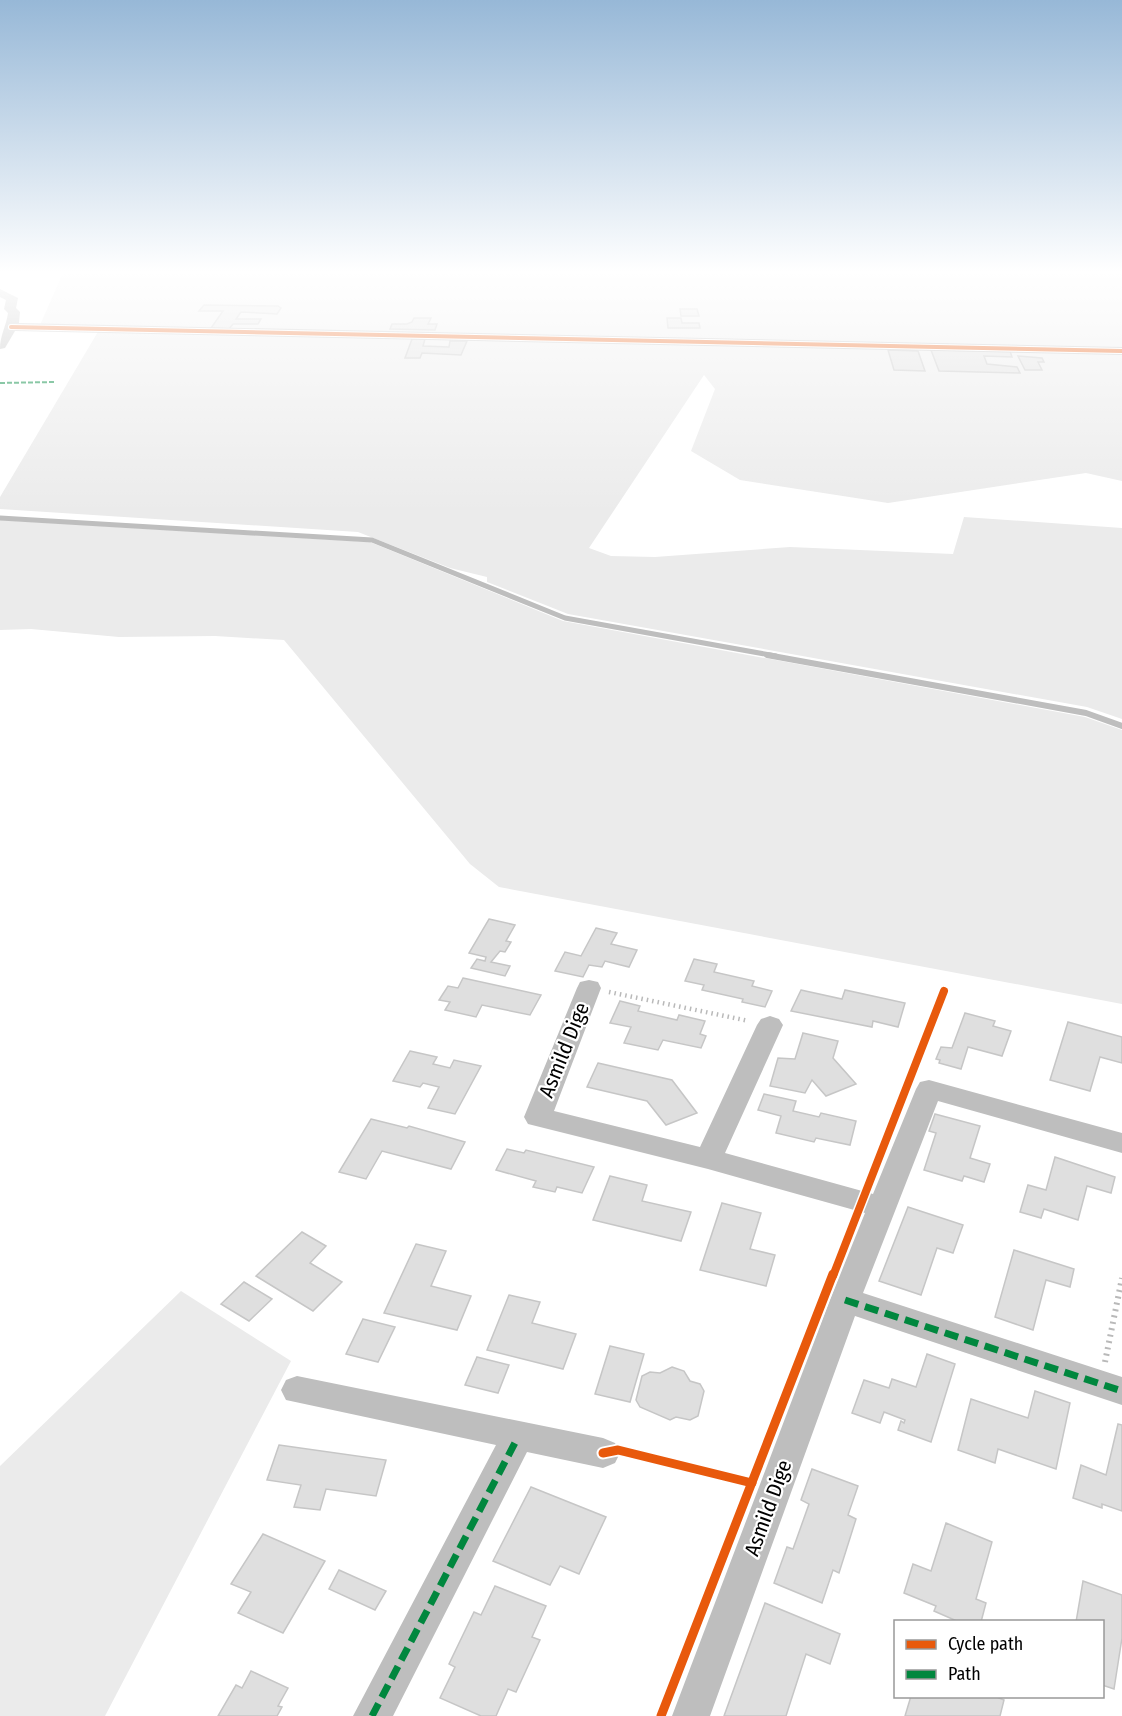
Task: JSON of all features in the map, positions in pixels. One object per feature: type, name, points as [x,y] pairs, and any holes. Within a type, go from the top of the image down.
[{"type":"street","name":"Asmild Dige","points":[[589,988],[538,1117],[708,1159],[882,1207]]},
{"type":"street","points":[[708,1159],[770,1025]]},
{"type":"street","name":"Asmild Dige","points":[[691,1716],[845,1300],[929,1089],[1122,1143]]},
{"type":"street","points":[[845,1300],[1111,1387]]},
{"type":"street","points":[[297,1390],[603,1454]]},
{"type":"street","points":[[372,1716],[518,1437]]},
{"type":"path","points":[[589,988],[770,1025]]},
{"type":"path","points":[[1111,1387],[1122,1278]]},
{"type":"shaded area","points":[[85,353],[1122,353],[1122,481],[1086,473],[888,503],[740,480],[691,451],[715,389],[704,375],[589,548],[611,556],[655,557],[790,547],[953,554],[964,517],[1122,528],[1122,719],[1087,707],[568,614],[487,582],[487,577],[450,568],[358,532],[0,509],[0,497]]},
{"type":"shaded area","points":[[0,520],[370,542],[563,621],[1085,717],[1122,730],[1122,1004],[499,887],[470,864],[284,640],[215,636],[119,637],[31,629],[0,630]]},
{"type":"shaded area","points":[[181,1291],[291,1361],[105,1716],[0,1716],[0,1466]]},
{"type":"building","points":[[407,353],[422,353],[420,358],[405,358]]},
{"type":"building","points":[[424,353],[462,353],[461,355]]},
{"type":"building","points":[[889,353],[919,353],[925,371],[894,370]]},
{"type":"building","points":[[932,353],[1011,353],[1012,357],[984,356],[987,364],[1017,367],[1020,373],[939,371]]},
{"type":"building","points":[[1018,356],[1042,358],[1044,362],[1038,362],[1042,370],[1025,370]]},
{"type":"building","points":[[489,919],[515,925],[506,941],[511,942],[505,952],[500,951],[491,962],[510,966],[505,976],[471,968],[477,959],[485,961],[486,957],[469,953]]},
{"type":"building","points":[[596,928],[617,933],[611,944],[637,950],[629,967],[605,961],[602,967],[589,965],[583,977],[555,971],[565,952],[581,956]]},
{"type":"building","points":[[694,959],[717,964],[714,972],[754,981],[752,986],[772,991],[765,1007],[742,1002],[743,999],[702,990],[704,985],[685,981]]},
{"type":"building","points":[[463,978],[541,995],[530,1015],[482,1005],[476,1017],[445,1010],[450,1002],[439,1000],[448,986],[458,988]]},
{"type":"building","points":[[801,990],[842,999],[845,990],[905,1003],[898,1027],[873,1021],[872,1027],[791,1011]]},
{"type":"building","points":[[620,1001],[640,1006],[638,1011],[677,1020],[679,1015],[705,1021],[700,1034],[706,1036],[701,1048],[663,1040],[658,1050],[624,1043],[631,1027],[610,1023]]},
{"type":"building","points":[[965,1013],[995,1021],[993,1026],[1011,1031],[1002,1056],[968,1047],[961,1069],[939,1063],[940,1060],[936,1059],[941,1047],[952,1048]]},
{"type":"building","points":[[1068,1022],[1122,1037],[1122,1063],[1100,1057],[1090,1091],[1050,1080]]},
{"type":"building","points":[[803,1033],[838,1041],[833,1058],[856,1084],[826,1096],[812,1080],[805,1093],[770,1086],[778,1058],[795,1059]]},
{"type":"building","points":[[410,1051],[437,1057],[433,1064],[450,1068],[454,1060],[481,1066],[455,1114],[428,1108],[439,1087],[423,1083],[420,1087],[393,1081]]},
{"type":"building","points":[[598,1063],[672,1080],[697,1113],[666,1125],[647,1101],[587,1087]]},
{"type":"building","points":[[764,1094],[796,1101],[793,1111],[819,1117],[821,1113],[856,1121],[850,1145],[816,1138],[814,1142],[776,1133],[781,1116],[758,1110]]},
{"type":"building","points":[[935,1114],[980,1126],[970,1158],[990,1164],[984,1182],[964,1176],[962,1181],[924,1170],[936,1133],[929,1131]]},
{"type":"building","points":[[371,1119],[407,1128],[409,1126],[465,1142],[451,1169],[382,1151],[366,1179],[339,1172]]},
{"type":"building","points":[[507,1149],[524,1153],[526,1150],[594,1167],[582,1193],[557,1187],[555,1192],[533,1187],[536,1181],[496,1170]]},
{"type":"building","points":[[1055,1157],[1115,1177],[1111,1193],[1087,1186],[1078,1220],[1044,1209],[1041,1218],[1020,1212],[1028,1185],[1046,1190]]},
{"type":"building","points":[[610,1176],[647,1185],[642,1201],[691,1212],[681,1241],[593,1220]]},
{"type":"building","points":[[722,1203],[761,1213],[750,1249],[775,1255],[766,1286],[700,1270]]},
{"type":"building","points":[[908,1207],[963,1225],[953,1253],[937,1248],[921,1295],[879,1281]]},
{"type":"building","points":[[302,1232],[326,1246],[310,1263],[342,1282],[313,1311],[256,1276]]},
{"type":"building","points":[[416,1244],[446,1251],[431,1286],[471,1296],[457,1330],[384,1313]]},
{"type":"building","points":[[1014,1250],[1074,1269],[1070,1287],[1046,1280],[1033,1330],[995,1317]]},
{"type":"building","points":[[244,1282],[272,1299],[249,1321],[221,1304]]},
{"type":"building","points":[[509,1295],[540,1302],[532,1323],[576,1334],[563,1369],[487,1350]]},
{"type":"building","points":[[363,1319],[395,1327],[378,1362],[346,1354]]},
{"type":"building","points":[[610,1346],[644,1354],[630,1402],[595,1394]]},
{"type":"building","points":[[927,1354],[955,1364],[931,1442],[898,1430],[901,1421],[904,1423],[905,1420],[884,1412],[880,1423],[852,1413],[864,1380],[889,1388],[892,1379],[916,1387]]},
{"type":"building","points":[[477,1357],[509,1365],[498,1393],[465,1385]]},
{"type":"building","points":[[672,1367],[684,1371],[690,1381],[700,1384],[704,1391],[698,1416],[690,1420],[676,1417],[670,1420],[640,1407],[636,1400],[642,1376],[650,1372],[660,1373]]},
{"type":"building","points":[[1035,1391],[1070,1403],[1056,1469],[998,1449],[995,1463],[958,1450],[971,1399],[1028,1418]]},
{"type":"building","points":[[1118,1424],[1122,1425],[1122,1511],[1102,1504],[1102,1508],[1073,1498],[1081,1465],[1106,1475]]},
{"type":"building","points":[[279,1445],[386,1460],[376,1496],[326,1489],[320,1510],[294,1507],[301,1485],[267,1480]]},
{"type":"building","points":[[812,1469],[858,1486],[848,1515],[856,1519],[839,1573],[833,1570],[822,1603],[774,1583],[787,1547],[793,1549],[809,1504],[801,1500]]},
{"type":"building","points":[[531,1487],[606,1517],[579,1574],[560,1566],[550,1585],[493,1561]]},
{"type":"building","points":[[946,1523],[992,1542],[976,1599],[986,1603],[982,1620],[954,1620],[934,1611],[936,1606],[904,1593],[913,1564],[931,1571]]},
{"type":"building","points":[[263,1534],[325,1561],[283,1633],[238,1613],[251,1592],[231,1584]]},
{"type":"building","points":[[339,1570],[386,1591],[375,1610],[329,1589]]},
{"type":"building","points":[[1083,1581],[1122,1595],[1122,1638],[1114,1689],[1104,1686],[1104,1620],[1076,1620]]},
{"type":"building","points":[[495,1586],[546,1606],[532,1637],[540,1640],[516,1692],[508,1689],[496,1716],[481,1716],[440,1698],[455,1667],[449,1664],[474,1612],[481,1615]]},
{"type":"building","points":[[765,1603],[840,1634],[830,1664],[806,1654],[786,1716],[724,1716]]},
{"type":"building","points":[[251,1671],[288,1688],[278,1706],[282,1707],[277,1716],[218,1716],[236,1685],[242,1688]]},
{"type":"building","points":[[910,1698],[999,1698],[1004,1700],[1000,1716],[905,1716]]},
{"type":"waterway","points":[[0,518],[372,540],[565,618],[776,656]]},
{"type":"waterway","points":[[767,655],[1086,713],[1122,726]]},
{"type":"marked path","points":[[0,383],[54,382]]},
{"type":"marked path","points":[[845,1300],[1122,1391]]},
{"type":"marked path","points":[[372,1716],[518,1437]]},
{"type":"cycle path","points":[[661,1716],[944,991]]},
{"type":"cycle path","points":[[603,1453],[618,1450],[752,1483]]}]
